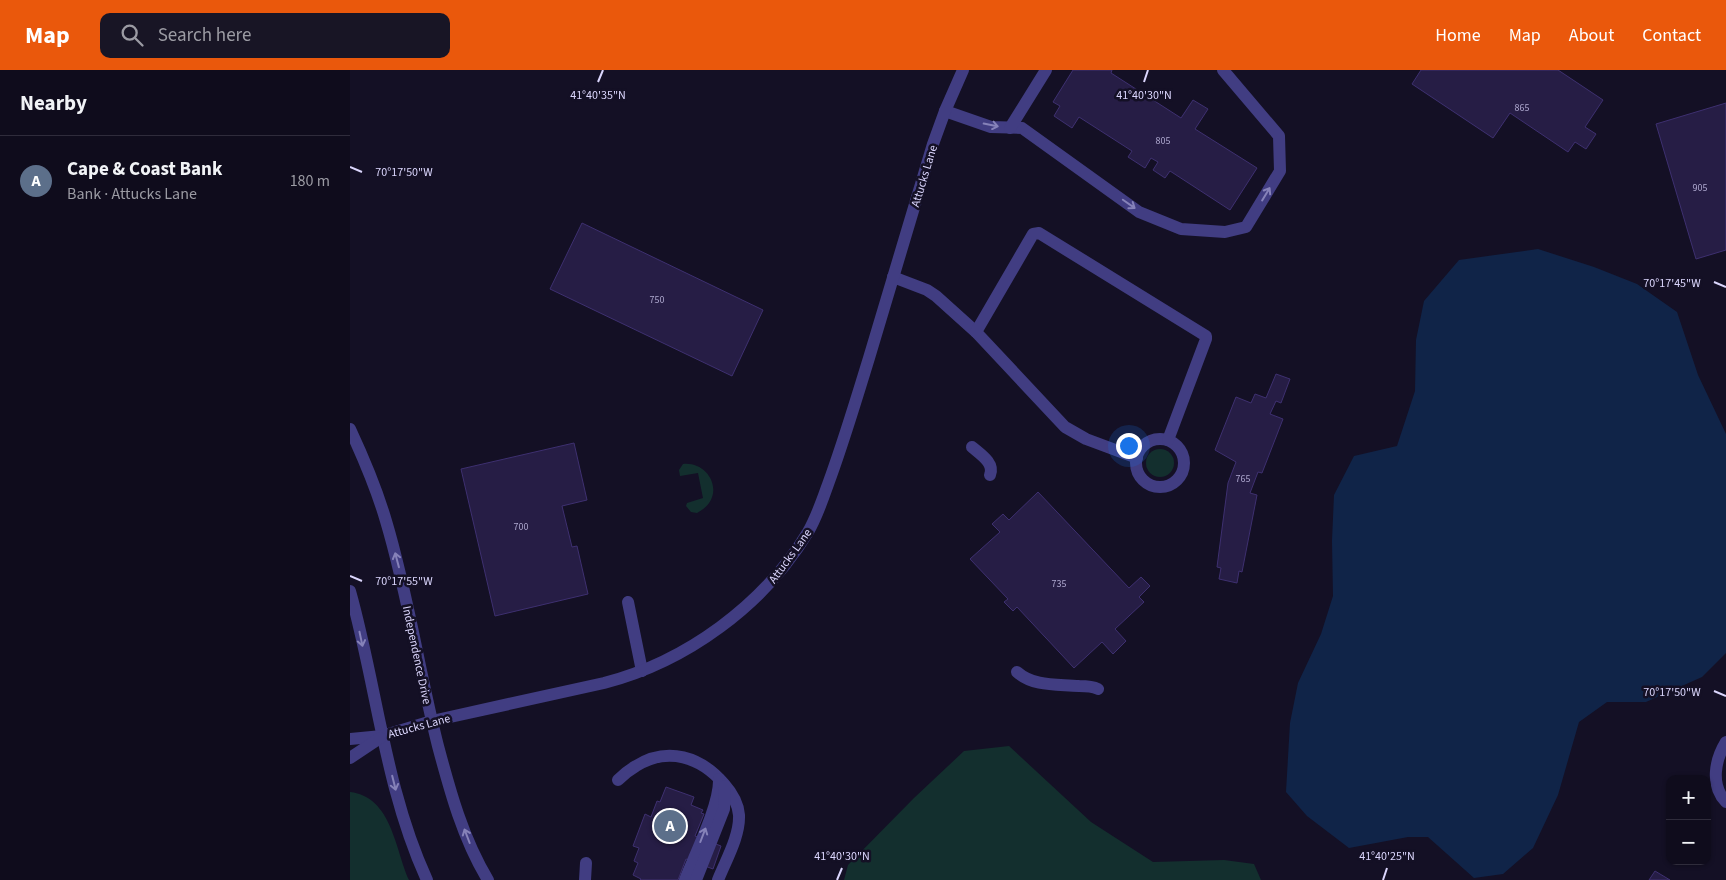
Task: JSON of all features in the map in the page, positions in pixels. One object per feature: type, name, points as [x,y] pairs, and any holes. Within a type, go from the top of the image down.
[{"type":"street","name":"Attucks Lane","points":[[350,739],[382,736],[432,721],[604,683],[642,671],[693,644],[722,626],[749,605],[781,570],[808,532],[825,493],[847,431],[944,111],[963,70]]},
{"type":"street","points":[[1010,128],[1046,70]]},
{"type":"street","points":[[944,111],[991,127],[1022,128],[1139,212],[1181,229],[1225,232],[1246,227],[1280,171],[1279,136],[1223,70]]},
{"type":"street","points":[[976,332],[1030,236],[1039,233],[1206,336],[1168,440]]},
{"type":"street","points":[[893,277],[927,290],[936,296],[976,332],[1065,427],[1086,439],[1137,458]]},
{"type":"street","name":"Independence Drive","points":[[350,429],[386,520],[399,568],[432,721],[456,807],[469,842],[488,880]]},
{"type":"street","points":[[1158,439],[1168,440],[1178,448],[1182,455],[1184,462],[1183,470],[1173,483],[1166,486],[1158,486],[1143,480],[1138,474],[1137,458],[1144,445],[1150,441],[1158,439]]},
{"type":"street","points":[[972,447],[991,465],[992,471],[990,475]]},
{"type":"street","points":[[350,591],[402,818],[426,880]]},
{"type":"street","points":[[628,602],[642,671]]},
{"type":"street","points":[[1017,672],[1025,679],[1038,683],[1089,686],[1098,690]]},
{"type":"street","name":"Attucks Lane","points":[[350,758],[382,736]]},
{"type":"street","points":[[1726,742],[1718,757],[1716,770],[1719,794],[1726,802]]},
{"type":"street","points":[[618,780],[625,773],[649,759],[675,755],[701,764],[726,786],[737,805],[739,820],[734,840],[718,880]]},
{"type":"street","points":[[685,880],[718,795],[726,786]]},
{"type":"street","points":[[696,880],[724,809],[726,786]]},
{"type":"street","points":[[710,880],[732,823],[734,808],[726,786]]},
{"type":"street","points":[[585,880],[586,863]]},
{"type":"green space","points":[[1160,449],[1170,453],[1174,463],[1170,473],[1160,477],[1150,473],[1146,463],[1150,453]]},
{"type":"green space","points":[[683,464],[701,468],[712,481],[712,498],[697,513],[691,512],[686,506],[687,503],[703,498],[698,473],[680,476],[679,470]]},
{"type":"green space","points":[[1009,746],[1091,822],[1153,862],[1224,860],[1254,864],[1261,880],[844,880],[848,865],[914,798],[964,751]]},
{"type":"green space","points":[[350,792],[364,796],[375,804],[383,814],[390,826],[409,880],[350,880]]},
{"type":"water","points":[[1538,249],[1594,267],[1637,284],[1677,312],[1698,375],[1726,434],[1726,653],[1702,677],[1646,702],[1607,702],[1579,722],[1558,795],[1533,848],[1503,874],[1474,878],[1428,837],[1408,837],[1349,848],[1307,816],[1286,792],[1290,723],[1298,683],[1321,634],[1333,596],[1332,541],[1334,495],[1354,456],[1397,446],[1415,391],[1416,340],[1424,301],[1459,260]]},
{"type":"building","points":[[1073,70],[1112,70],[1111,73],[1181,118],[1193,100],[1208,109],[1195,129],[1257,168],[1230,210],[1170,171],[1165,178],[1153,170],[1158,162],[1151,158],[1145,168],[1128,157],[1132,151],[1079,117],[1072,128],[1054,116],[1060,106],[1053,102]]},
{"type":"building","points":[[1421,70],[1558,70],[1603,100],[1585,127],[1596,134],[1586,149],[1575,142],[1568,152],[1510,113],[1493,138],[1412,84]]},
{"type":"building","points":[[1726,103],[1726,250],[1696,259],[1656,124]]},
{"type":"building","points":[[582,223],[763,310],[732,376],[550,289]]},
{"type":"building","points":[[1276,374],[1290,379],[1281,403],[1276,401],[1270,414],[1283,419],[1262,473],[1258,472],[1250,493],[1257,495],[1242,572],[1239,571],[1237,583],[1219,579],[1221,568],[1217,567],[1228,483],[1236,462],[1215,450],[1236,397],[1251,403],[1255,394],[1266,398]]},
{"type":"building","points":[[574,443],[587,500],[562,506],[572,547],[577,546],[588,594],[495,616],[461,469]]},
{"type":"building","points":[[1038,492],[1129,588],[1141,577],[1150,586],[1139,597],[1144,602],[1115,629],[1126,641],[1113,654],[1102,642],[1074,668],[1017,607],[1013,611],[1004,602],[1008,599],[970,559],[1000,532],[992,524],[1003,514],[1009,520]]},
{"type":"building","points":[[666,787],[694,797],[691,805],[703,810],[701,813],[704,814],[695,836],[721,846],[713,869],[686,859],[678,880],[640,880],[633,875],[638,863],[634,861],[639,848],[633,846],[645,814],[651,817],[657,801],[660,802]]},
{"type":"building","points":[[1655,871],[1670,880],[1649,880]]},
{"type":"place","name":"Cape & Coast Bank","points":[[670,826]]}]
